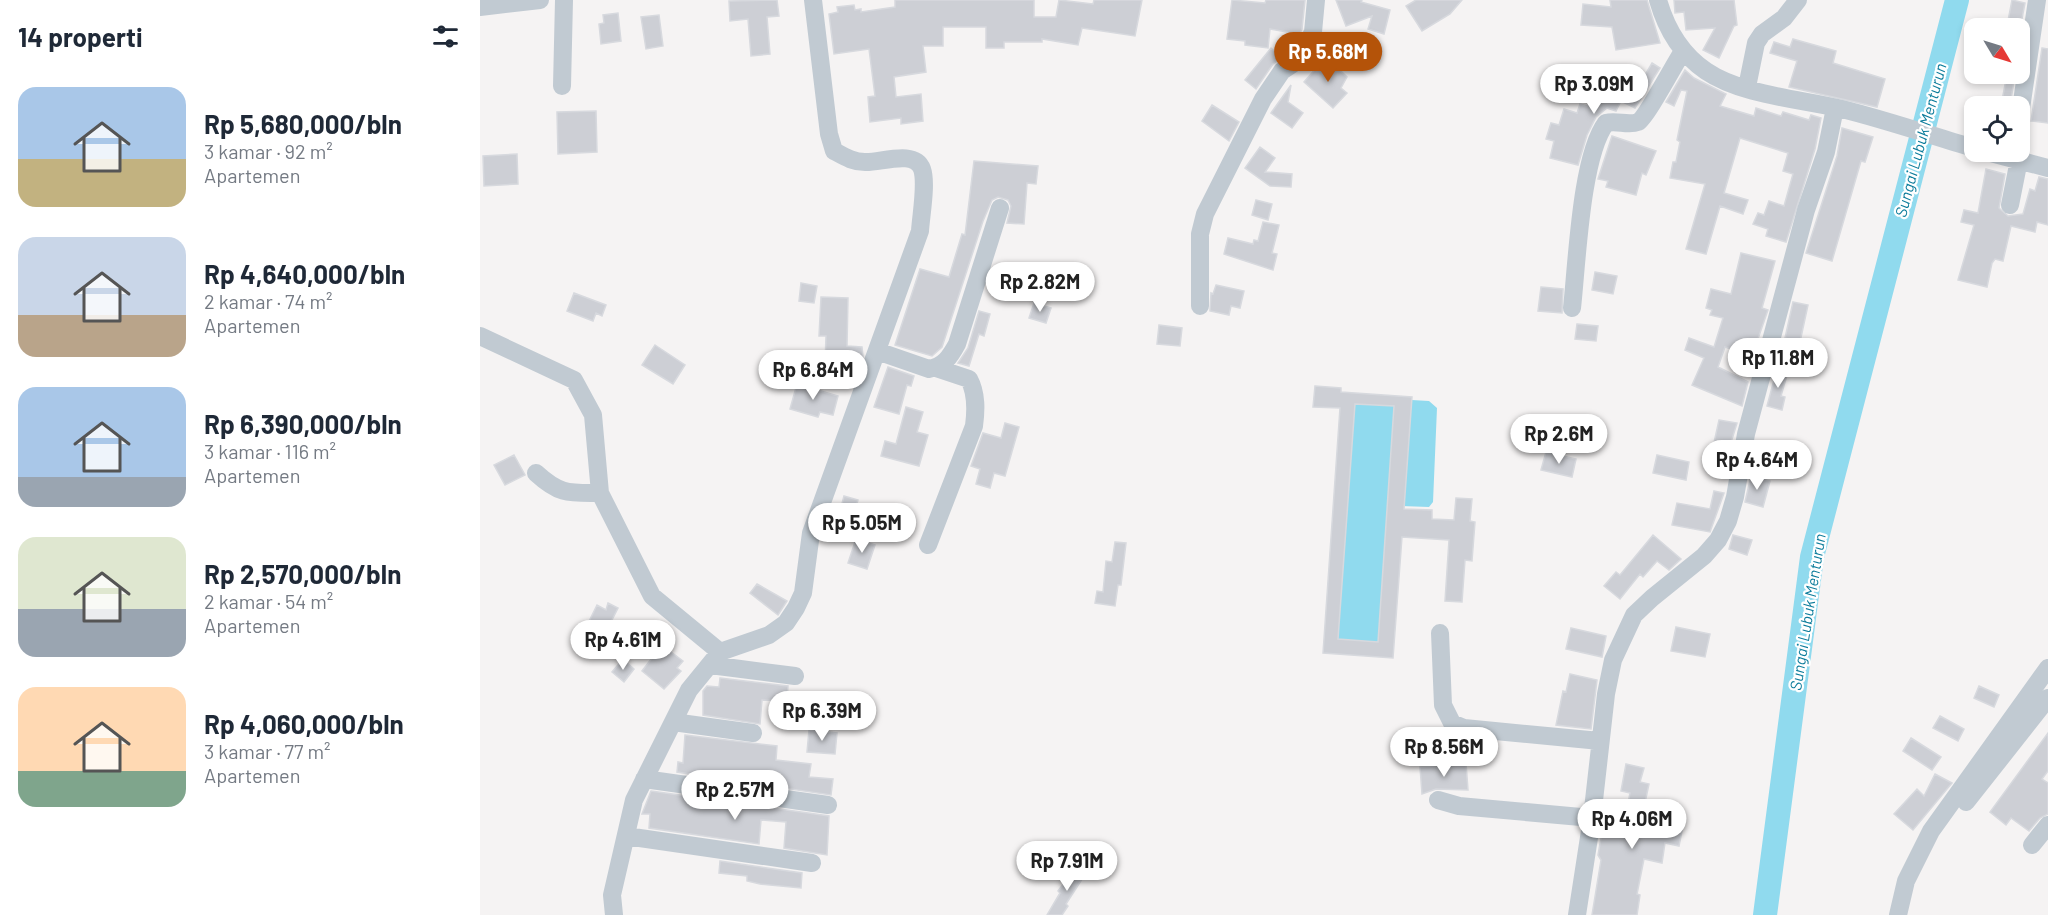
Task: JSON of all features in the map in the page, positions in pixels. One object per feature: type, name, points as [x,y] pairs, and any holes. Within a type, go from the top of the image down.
[{"type":"street","points":[[480,7],[540,0]]},
{"type":"street","points":[[562,86],[564,0]]},
{"type":"street","points":[[614,915],[612,895],[634,800],[689,690],[715,659],[769,635],[786,623],[803,593],[811,533],[920,231],[922,168],[915,160],[905,158],[866,162],[851,160],[834,151],[829,134],[813,0]]},
{"type":"street","points":[[1200,306],[1200,234],[1205,214],[1263,99],[1282,70],[1300,59],[1312,32],[1316,0]]},
{"type":"street","points":[[1658,0],[1683,51],[1707,72],[1721,80],[1842,110],[1964,146]]},
{"type":"street","points":[[1747,87],[1756,43],[1798,0]]},
{"type":"street","points":[[2023,96],[2037,0]]},
{"type":"street","points":[[1572,308],[1590,158],[1598,134],[1606,123],[1620,121],[1632,123],[1644,117],[1683,51]]},
{"type":"street","points":[[1577,915],[1613,660],[1634,615],[1704,556],[1718,540],[1728,521],[1735,497],[1746,434],[1806,210],[1842,110]]},
{"type":"street","points":[[2030,161],[2048,168]]},
{"type":"street","points":[[2010,205],[2015,162]]},
{"type":"street","points":[[936,368],[951,355],[957,345],[1000,208]]},
{"type":"street","points":[[480,336],[574,380],[593,415],[600,493],[652,596],[715,659],[795,676]]},
{"type":"street","points":[[877,351],[929,369],[936,368],[969,379],[974,393],[976,414],[974,426],[928,545]]},
{"type":"street","points":[[536,473],[554,489],[563,493],[600,493]]},
{"type":"street","points":[[1440,633],[1443,705],[1452,723],[1464,728],[1600,741]]},
{"type":"street","points":[[1898,915],[1906,881],[1930,831],[2048,668]]},
{"type":"street","points":[[1966,802],[2048,698]]},
{"type":"street","points":[[673,722],[753,733]]},
{"type":"street","points":[[644,779],[828,805]]},
{"type":"street","points":[[1438,800],[1459,806],[1592,818]]},
{"type":"street","points":[[2032,845],[2048,825]]},
{"type":"street","points":[[626,836],[812,862]]},
{"type":"water","points":[[1359,397],[1429,401],[1437,408],[1433,502],[1429,507],[1401,506],[1379,645],[1336,641],[1351,406]]},
{"type":"building","points":[[777,0],[779,16],[767,17],[770,54],[751,56],[748,19],[730,21],[729,1]]},
{"type":"building","points":[[895,0],[1034,0],[1034,17],[1056,17],[1059,0],[1093,4],[1094,0],[1142,0],[1135,36],[1082,28],[1078,45],[1042,39],[1042,42],[1004,42],[1004,48],[986,48],[986,27],[943,27],[943,46],[923,46],[926,72],[894,77],[896,97],[921,94],[923,121],[901,124],[901,118],[870,122],[868,97],[875,96],[869,49],[834,54],[829,14],[838,12],[837,7],[854,5],[855,10],[861,9],[861,12],[895,7]]},
{"type":"building","points":[[1232,0],[1265,3],[1266,0],[1305,0],[1302,29],[1291,51],[1273,64],[1256,89],[1245,80],[1271,48],[1280,56],[1298,34],[1270,29],[1268,48],[1245,45],[1245,41],[1227,39]]},
{"type":"building","points":[[1336,0],[1362,0],[1361,2],[1390,10],[1384,34],[1368,29],[1372,16],[1346,26]]},
{"type":"building","points":[[1416,0],[1462,0],[1450,14],[1422,31],[1406,6]]},
{"type":"building","points":[[1610,0],[1647,0],[1660,43],[1616,50],[1612,27],[1581,25],[1583,4],[1611,7]]},
{"type":"building","points":[[1674,0],[1734,0],[1737,25],[1734,26],[1719,58],[1703,50],[1715,28],[1686,30],[1684,12],[1675,13]]},
{"type":"building","points":[[2012,0],[2025,3],[2022,18],[2009,18]]},
{"type":"building","points":[[618,13],[621,41],[601,44],[599,24],[604,23],[603,15]]},
{"type":"building","points":[[659,15],[663,46],[646,49],[641,17]]},
{"type":"building","points":[[1793,39],[1836,51],[1833,63],[1885,79],[1877,107],[1789,87],[1797,61],[1770,53],[1774,42],[1790,47]]},
{"type":"building","points":[[2042,48],[2048,49],[2048,123],[2031,121]]},
{"type":"building","points":[[1326,57],[1347,77],[1341,88],[1347,93],[1333,108],[1304,82]]},
{"type":"building","points":[[1652,63],[1660,68],[1635,108],[1621,101],[1616,111],[1607,108],[1596,117],[1587,135],[1578,165],[1550,158],[1554,141],[1546,139],[1551,123],[1559,125],[1564,109],[1577,113],[1580,104],[1587,106],[1602,81],[1608,84],[1613,74],[1638,87]]},
{"type":"building","points":[[1685,70],[1694,78],[1726,94],[1720,106],[1754,116],[1756,108],[1781,116],[1783,112],[1809,120],[1811,115],[1821,118],[1815,149],[1786,242],[1766,236],[1768,229],[1753,224],[1758,213],[1764,215],[1769,201],[1784,206],[1793,174],[1783,171],[1788,153],[1740,138],[1724,193],[1748,200],[1743,214],[1720,206],[1706,254],[1686,249],[1705,184],[1670,178],[1680,142],[1677,140],[1687,91],[1681,90],[1674,106],[1666,102]]},
{"type":"building","points":[[2005,84],[2013,84],[2012,96],[2003,96]]},
{"type":"building","points":[[1291,85],[1288,102],[1303,113],[1292,128],[1271,113]]},
{"type":"building","points":[[1212,105],[1239,122],[1229,141],[1202,121]]},
{"type":"building","points":[[596,111],[597,152],[558,154],[557,112]]},
{"type":"building","points":[[1842,128],[1873,137],[1865,162],[1861,161],[1832,261],[1806,253],[1837,156]]},
{"type":"building","points":[[1612,136],[1656,151],[1646,175],[1642,173],[1636,195],[1606,187],[1608,181],[1598,179]]},
{"type":"building","points":[[1260,147],[1275,158],[1265,172],[1292,174],[1291,187],[1270,186],[1245,168]]},
{"type":"building","points":[[517,154],[518,184],[484,186],[483,156]]},
{"type":"building","points":[[974,161],[1038,166],[1036,184],[1027,183],[1024,224],[1007,223],[1011,206],[1008,200],[998,197],[992,200],[942,347],[932,356],[895,345],[920,269],[949,277],[962,234],[965,235]]},
{"type":"building","points":[[1986,169],[2005,174],[1999,208],[2008,216],[2023,214],[2030,189],[2035,191],[2039,177],[2048,179],[2048,225],[2037,222],[2035,232],[2011,226],[2003,261],[1995,259],[1992,263],[1987,287],[1958,280],[1974,225],[1961,222],[1964,210],[1978,213]]},
{"type":"building","points":[[1256,200],[1272,204],[1268,220],[1252,215]]},
{"type":"building","points":[[1263,222],[1279,225],[1272,253],[1277,254],[1273,270],[1224,254],[1228,238],[1253,244],[1254,240],[1258,241]]},
{"type":"building","points":[[1741,253],[1775,261],[1762,308],[1768,310],[1752,356],[1725,347],[1718,367],[1748,382],[1742,406],[1692,385],[1704,358],[1685,350],[1689,338],[1714,347],[1723,318],[1710,315],[1712,310],[1706,308],[1711,289],[1731,294]]},
{"type":"building","points":[[1595,272],[1617,276],[1613,294],[1592,290]]},
{"type":"building","points":[[801,283],[817,286],[814,303],[799,301]]},
{"type":"building","points":[[1216,285],[1244,291],[1240,308],[1231,306],[1229,315],[1210,311],[1211,293],[1213,294]]},
{"type":"building","points":[[1541,287],[1563,289],[1562,313],[1538,311]]},
{"type":"building","points":[[574,293],[606,305],[602,316],[596,313],[593,321],[567,311]]},
{"type":"building","points":[[821,297],[848,298],[847,346],[862,347],[863,357],[856,376],[843,376],[843,364],[825,364],[826,336],[819,336]]},
{"type":"building","points":[[1793,302],[1808,305],[1800,342],[1785,338]]},
{"type":"building","points":[[1034,303],[1051,308],[1046,323],[1029,318]]},
{"type":"building","points":[[979,311],[990,314],[984,336],[979,334],[969,366],[958,363],[968,348]]},
{"type":"building","points":[[1577,324],[1598,326],[1596,341],[1575,339]]},
{"type":"building","points":[[1159,325],[1182,328],[1180,346],[1157,344]]},
{"type":"building","points":[[655,345],[685,365],[673,384],[642,365]]},
{"type":"building","points":[[1778,365],[1789,368],[1781,396],[1785,397],[1782,410],[1767,406]]},
{"type":"building","points":[[888,367],[914,376],[911,386],[907,385],[899,414],[874,407]]},
{"type":"building","points":[[797,384],[838,396],[833,415],[820,412],[818,417],[790,409]]},
{"type":"building","points":[[1315,386],[1341,388],[1341,392],[1412,397],[1404,509],[1432,510],[1432,519],[1454,520],[1456,498],[1472,499],[1470,521],[1475,522],[1472,561],[1465,560],[1462,602],[1445,601],[1449,540],[1402,537],[1393,658],[1323,653],[1340,408],[1313,407]],"holes":[[[1355,404],[1394,406],[1378,642],[1338,639]]]},
{"type":"building","points":[[906,407],[923,412],[917,432],[928,435],[919,466],[881,456],[885,441],[896,444]]},
{"type":"building","points":[[1719,420],[1737,423],[1729,449],[1713,447]]},
{"type":"building","points":[[1005,423],[1019,427],[1005,476],[994,473],[990,488],[976,484],[980,469],[971,466],[983,433],[1001,438]]},
{"type":"building","points":[[1546,452],[1576,459],[1572,477],[1541,470]]},
{"type":"building","points":[[514,455],[525,475],[505,485],[494,465]]},
{"type":"building","points":[[1657,455],[1689,462],[1686,480],[1653,473]]},
{"type":"building","points":[[1751,476],[1770,481],[1763,507],[1745,502]]},
{"type":"building","points":[[1714,491],[1724,493],[1710,532],[1672,525],[1677,503],[1710,509]]},
{"type":"building","points":[[844,496],[858,500],[854,515],[840,511]]},
{"type":"building","points":[[1653,535],[1681,559],[1669,570],[1657,561],[1643,577],[1640,574],[1620,599],[1604,586],[1616,572],[1620,575]]},
{"type":"building","points":[[1733,535],[1752,540],[1747,555],[1729,549]]},
{"type":"building","points":[[856,539],[875,545],[867,569],[848,563]]},
{"type":"building","points":[[1115,542],[1126,543],[1121,585],[1118,585],[1115,606],[1095,603],[1097,591],[1103,592],[1106,561],[1112,562]]},
{"type":"building","points":[[757,584],[787,601],[778,615],[750,593]]},
{"type":"building","points":[[608,603],[618,608],[611,622],[617,625],[607,645],[595,639],[589,652],[577,646],[597,605],[606,610]]},
{"type":"building","points":[[1676,627],[1710,634],[1705,657],[1671,651]]},
{"type":"building","points":[[1571,628],[1606,636],[1602,657],[1566,649]]},
{"type":"building","points":[[662,645],[683,661],[677,668],[681,671],[664,689],[642,671]]},
{"type":"building","points":[[623,659],[634,669],[624,682],[612,672]]},
{"type":"building","points":[[1570,674],[1597,680],[1591,729],[1556,725],[1563,691],[1566,692]]},
{"type":"building","points":[[720,678],[788,686],[787,701],[762,700],[760,724],[703,715],[703,691],[707,686],[719,687]]},
{"type":"building","points":[[1979,686],[1999,695],[1994,707],[1974,698]]},
{"type":"building","points":[[1940,716],[1964,729],[1958,741],[1933,728]]},
{"type":"building","points":[[809,730],[837,733],[835,754],[807,752]]},
{"type":"building","points":[[2048,733],[2048,771],[2042,779],[2048,783],[2048,814],[2040,818],[2029,831],[2011,818],[2006,825],[1990,812]]},
{"type":"building","points":[[685,735],[777,746],[776,760],[811,764],[809,777],[833,779],[831,795],[677,772],[678,762],[683,763]]},
{"type":"building","points":[[1911,738],[1941,757],[1932,770],[1903,751]]},
{"type":"building","points":[[1466,763],[1468,790],[1436,789],[1422,794],[1420,767]]},
{"type":"building","points":[[1626,764],[1644,768],[1640,782],[1649,784],[1643,812],[1678,815],[1676,825],[1683,826],[1679,846],[1665,843],[1662,863],[1644,859],[1637,894],[1640,895],[1637,915],[1592,915],[1601,860],[1598,855],[1602,832],[1622,835],[1630,793],[1621,791]]},
{"type":"building","points":[[1935,774],[1952,783],[1913,830],[1894,814],[1917,789],[1924,796]]},
{"type":"building","points":[[651,791],[829,816],[827,855],[784,848],[786,822],[761,820],[759,844],[649,828],[650,814],[642,814]]},
{"type":"building","points":[[720,861],[802,873],[801,888],[760,884],[747,881],[747,876],[719,873]]},
{"type":"building","points":[[1076,867],[1086,873],[1066,904],[1068,906],[1062,915],[1047,915],[1060,893],[1058,891]]},
{"type":"waterway","name":"Sungai Lubuk Menturun","points":[[1765,915],[1812,557],[1957,0]]}]
